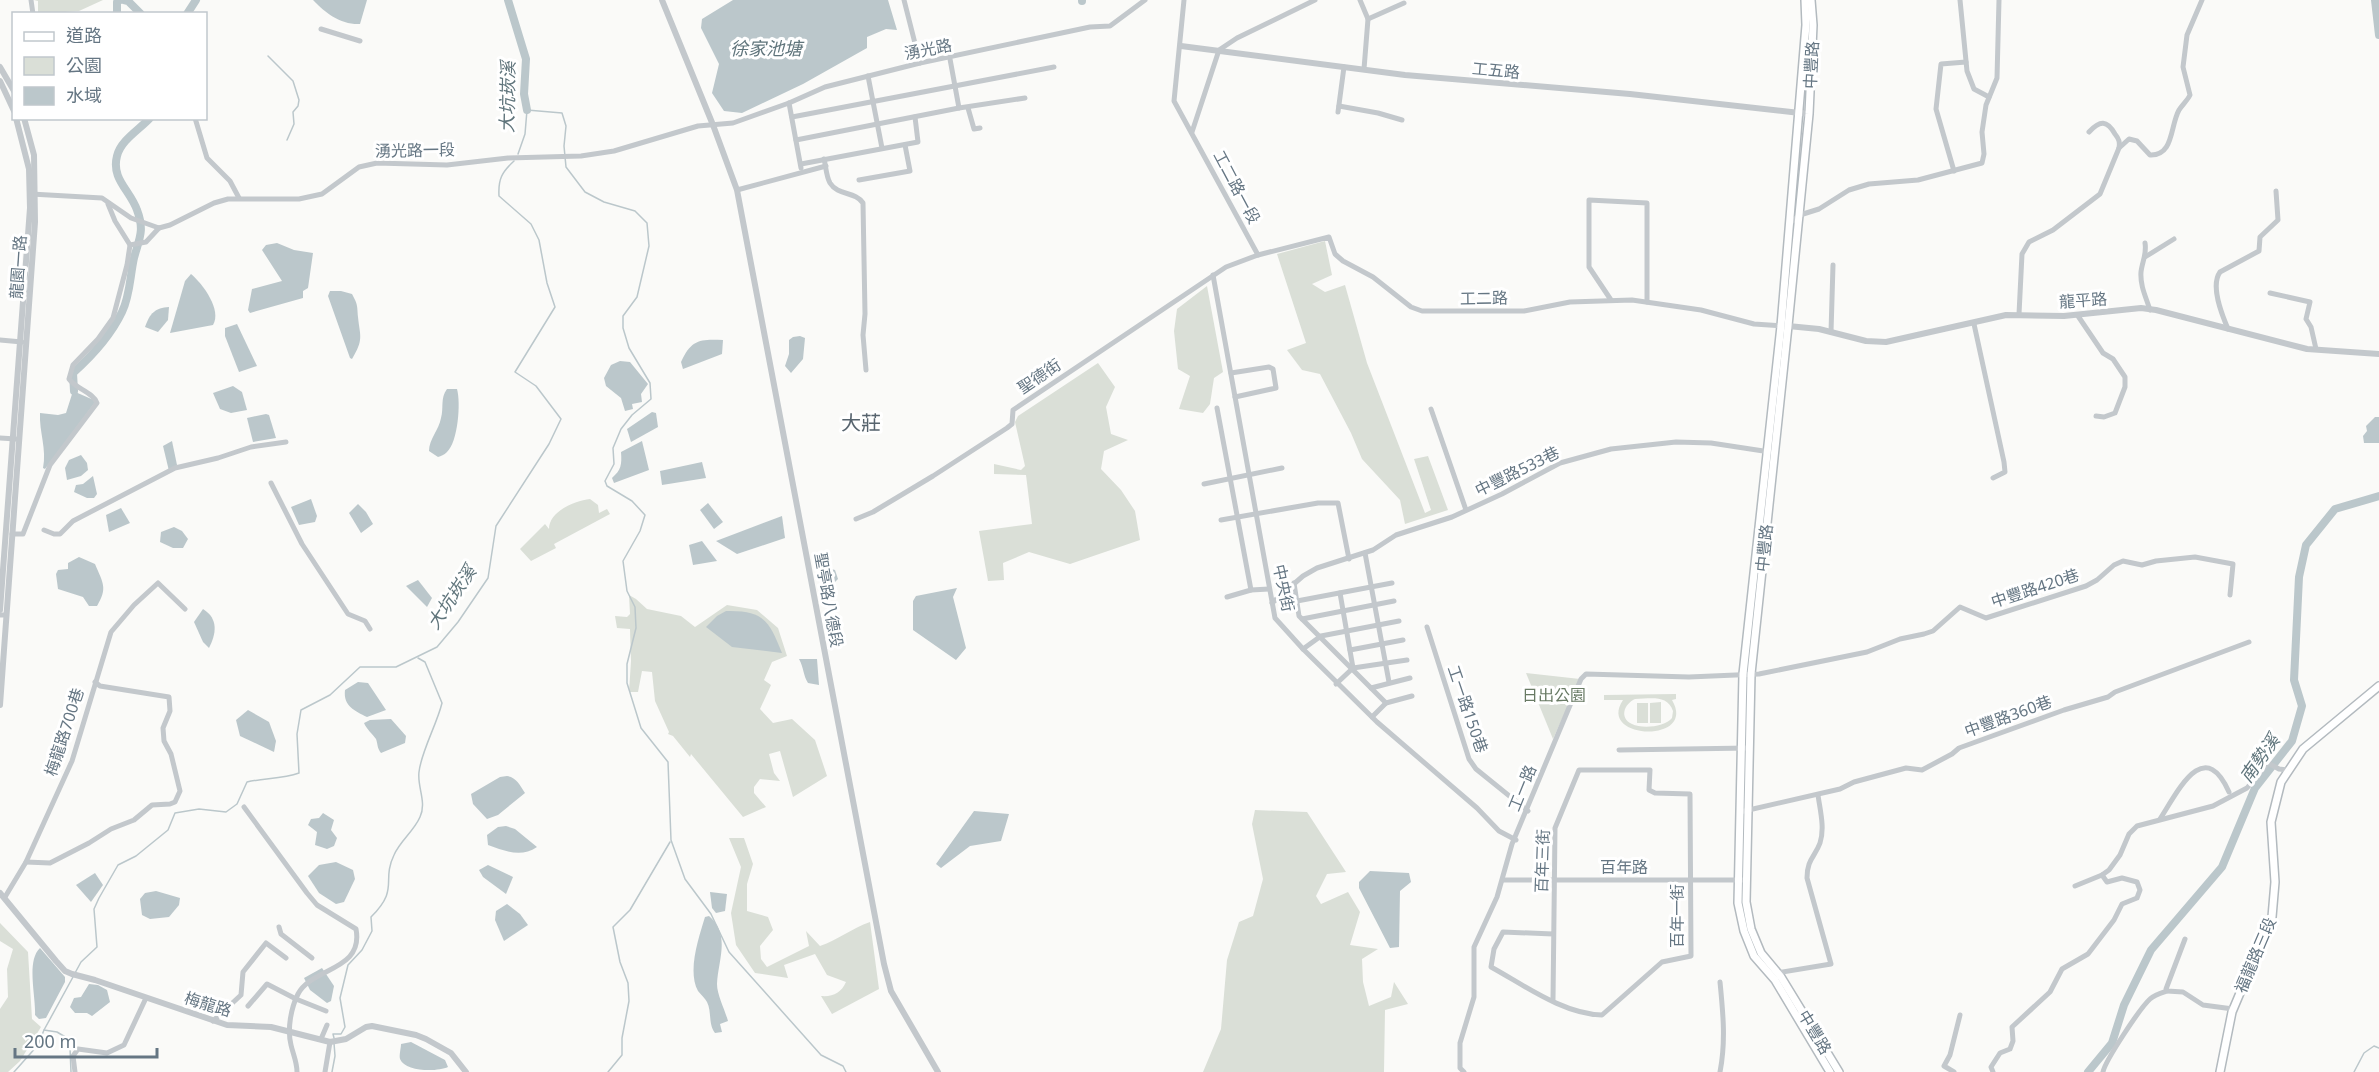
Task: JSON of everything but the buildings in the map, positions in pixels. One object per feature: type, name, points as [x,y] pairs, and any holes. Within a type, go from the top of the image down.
[{"type":"main road","name":"中豐路","points":[[1805,0],[1809,114],[1800,215],[1785,326],[1747,674],[1742,880],[1738,903],[1744,931],[1754,956],[1775,980],[1830,1072]]},
{"type":"main road","name":"中豐路","points":[[1785,326],[1799,113],[1808,42],[1813,25],[1811,0]]},
{"type":"main road","name":"福龍路三段","points":[[2220,1072],[2225,1038],[2233,1009],[2272,917],[2275,888],[2271,822],[2283,770],[2303,749],[2379,686]]},
{"type":"main road","name":"中豐路","points":[[1742,880],[1750,929],[1761,952],[1777,973],[1839,1072]]},
{"type":"street","name":"聖亭路八德段","points":[[662,0],[714,125],[736,190],[884,964],[891,991],[938,1072]]},
{"type":"street","points":[[904,0],[920,63]]},
{"type":"street","name":"湧光路","points":[[714,125],[733,123],[825,87],[868,76],[1089,27],[1110,26],[1145,0]]},
{"type":"street","points":[[1181,45],[1184,0]]},
{"type":"street","points":[[1192,132],[1219,50],[1238,38],[1315,0]]},
{"type":"street","points":[[1360,0],[1368,19],[1364,69]]},
{"type":"street","points":[[1960,0],[1966,71],[1974,89],[1989,97]]},
{"type":"street","points":[[1790,223],[1800,215],[1819,209],[1856,188],[1869,184],[1918,180],[1982,163],[1982,132],[1989,97],[1997,78],[1999,0]]},
{"type":"street","points":[[2019,314],[2022,254],[2029,242],[2053,230],[2067,217],[2096,199],[2120,148],[2129,139],[2138,141],[2150,155],[2155,156],[2168,146],[2179,109],[2190,95],[2183,72],[2187,35],[2202,0]]},
{"type":"street","points":[[1368,19],[1404,3]]},
{"type":"street","points":[[321,29],[360,41]]},
{"type":"street","name":"工五路","points":[[1181,45],[1344,67],[1488,83],[1630,94],[1809,114]]},
{"type":"street","name":"工二路一段","points":[[1181,45],[1174,101],[1258,255]]},
{"type":"street","points":[[950,58],[959,108]]},
{"type":"street","points":[[1954,171],[1936,109],[1936,91],[1941,64],[1966,62]]},
{"type":"street","points":[[0,67],[12,88]]},
{"type":"street","points":[[792,117],[1054,67]]},
{"type":"street","points":[[1344,67],[1338,109],[1378,112],[1402,120]]},
{"type":"street","points":[[868,76],[882,148]]},
{"type":"street","points":[[0,81],[12,107]]},
{"type":"street","points":[[796,140],[959,108],[1025,98]]},
{"type":"street","points":[[789,103],[802,172]]},
{"type":"street","points":[[969,108],[974,129],[980,128]]},
{"type":"street","points":[[801,164],[918,142],[915,117]]},
{"type":"street","name":"龍園一路","points":[[17,120],[26,152],[33,194]]},
{"type":"street","name":"龍園一路","points":[[0,610],[33,194],[33,154],[24,120]]},
{"type":"street","points":[[195,120],[202,149],[207,158],[230,181],[239,198]]},
{"type":"street","points":[[2089,132],[2096,124],[2103,122],[2109,124],[2120,142],[2120,148]]},
{"type":"street","name":"湧光路一段","points":[[159,228],[170,225],[214,202],[239,198],[310,197],[322,194],[359,167],[377,163],[447,165],[522,157],[581,156],[614,151],[698,126],[714,125]]},
{"type":"street","points":[[859,180],[910,171],[905,145]]},
{"type":"street","points":[[824,159],[829,182],[837,191],[857,196],[862,203],[865,314],[863,335],[866,370]]},
{"type":"street","points":[[736,190],[826,166]]},
{"type":"street","points":[[2228,329],[2217,292],[2217,277],[2220,272],[2259,251],[2260,237],[2278,220],[2276,190]]},
{"type":"street","points":[[33,194],[102,198],[131,218],[159,228],[146,242],[130,245]]},
{"type":"street","points":[[12,534],[23,534],[50,465],[97,403],[95,397],[78,389],[70,382],[69,374],[73,365],[98,339],[112,318],[130,245],[115,220],[108,202]]},
{"type":"street","points":[[1611,300],[1589,267],[1587,202],[1647,203],[1647,302]]},
{"type":"street","name":"工二路","points":[[1213,275],[1226,267],[1258,255],[1329,237],[1335,254],[1343,261],[1373,278],[1411,307],[1422,311],[1524,310],[1570,302],[1611,300],[1647,302],[1701,310],[1754,324],[1785,326]]},
{"type":"street","points":[[2145,257],[2174,239]]},
{"type":"street","points":[[2145,243],[2141,274],[2142,290],[2150,309]]},
{"type":"street","points":[[1831,332],[1833,265]]},
{"type":"street","name":"中央街","points":[[1213,275],[1269,589],[1278,624],[1336,684],[1372,717],[1477,808],[1499,831],[1516,840]]},
{"type":"street","name":"聖德街","points":[[856,519],[873,512],[933,477],[1007,428],[1012,424],[1013,410],[1213,275]]},
{"type":"street","points":[[2270,293],[2310,302],[2306,319],[2311,327],[2316,349]]},
{"type":"street","name":"龍平路","points":[[1785,326],[1831,332],[1866,341],[1886,342],[2019,314],[2078,315],[2140,308],[2299,347],[2379,354]]},
{"type":"street","points":[[2078,315],[2103,353],[2113,359],[2125,377],[2125,387],[2115,413],[2104,417],[2096,416]]},
{"type":"street","points":[[1974,324],[2004,462],[2005,472],[1994,477]]},
{"type":"street","points":[[0,340],[23,342]]},
{"type":"street","points":[[1231,373],[1269,367],[1272,369],[1276,388],[1235,397]]},
{"type":"street","points":[[1217,408],[1251,590]]},
{"type":"street","points":[[1431,409],[1466,510]]},
{"type":"street","points":[[0,438],[15,439]]},
{"type":"street","name":"龍園一路","points":[[0,705],[3,615],[12,534],[15,439]]},
{"type":"street","points":[[44,530],[60,534],[73,521],[175,468],[218,458],[251,447],[286,442]]},
{"type":"street","name":"中豐路533巷","points":[[1272,603],[1294,583],[1317,568],[1365,553],[1396,536],[1466,510],[1560,463],[1611,449],[1676,442],[1711,443],[1772,452]]},
{"type":"street","points":[[1204,484],[1282,468]]},
{"type":"street","points":[[271,483],[302,544],[348,614],[365,621],[370,629]]},
{"type":"street","points":[[1221,520],[1318,503],[1338,503],[1349,559]]},
{"type":"street","points":[[1365,553],[1389,682]]},
{"type":"street","name":"中豐路420巷","points":[[1747,674],[1759,674],[1886,646],[1900,639],[1933,630],[1960,607],[1986,618],[2030,605],[2086,586],[2122,561],[2142,565],[2156,561],[2195,557],[2233,564],[2230,595]]},
{"type":"street","name":"梅龍路700巷","points":[[2,895],[26,862],[72,761],[111,632],[134,605],[158,583],[185,609]]},
{"type":"street","points":[[1294,583],[1302,619],[1386,703]]},
{"type":"street","points":[[1297,601],[1392,583]]},
{"type":"street","points":[[1227,597],[1251,590],[1269,589]]},
{"type":"street","points":[[1340,592],[1353,668]]},
{"type":"street","points":[[1302,619],[1394,601]]},
{"type":"street","points":[[1303,649],[1321,636],[1399,621]]},
{"type":"street","name":"工一路150巷","points":[[1427,627],[1469,759],[1476,769],[1528,811]]},
{"type":"street","points":[[1350,650],[1403,640]]},
{"type":"street","name":"中豐路360巷","points":[[1744,812],[1818,795],[1906,768],[1922,770],[1959,748],[2053,713],[2108,697],[2115,692],[2188,663],[2249,642]]},
{"type":"street","points":[[1336,684],[1353,668],[1407,660]]},
{"type":"street","name":"工一路","points":[[1464,1072],[1460,1068],[1460,1043],[1474,997],[1474,947],[1503,880],[1512,844],[1516,840],[1581,679],[1586,674],[1689,677],[1747,674]]},
{"type":"street","points":[[1371,688],[1410,678]]},
{"type":"street","points":[[26,862],[50,863],[111,829],[134,819],[152,805],[175,802],[180,791],[171,754],[164,741],[163,728],[170,711],[169,697],[100,686],[95,682]]},
{"type":"street","points":[[1372,717],[1386,703],[1412,696]]},
{"type":"street","points":[[1620,750],[1745,748]]},
{"type":"street","points":[[2075,886],[2102,875],[2115,863],[2132,830],[2142,824],[2213,806],[2247,788],[2268,763],[2283,770]]},
{"type":"street","points":[[2160,819],[2181,787],[2199,767],[2211,768],[2222,778],[2229,792]]},
{"type":"street","name":"百年三街","points":[[1553,1000],[1555,828],[1579,770],[1650,770],[1649,790],[1655,793],[1690,794]]},
{"type":"street","name":"百年一街","points":[[1553,1000],[1589,1015],[1602,1015],[1662,962],[1691,956],[1690,794]]},
{"type":"street","points":[[1777,973],[1831,964],[1807,878],[1807,865],[1820,843],[1822,822],[1818,795]]},
{"type":"street","points":[[244,807],[317,904],[356,929],[358,944],[355,950],[332,970],[306,984],[296,999],[289,1030],[297,1072]]},
{"type":"street","points":[[1993,1072],[1991,1067],[2000,1053],[2010,1049],[2013,1041],[2012,1027],[2050,992],[2062,969],[2088,954],[2114,920],[2122,904],[2137,898],[2140,890],[2137,882],[2122,878],[2107,882],[2102,875]]},
{"type":"street","name":"百年路","points":[[1503,880],[1742,880]]},
{"type":"street","name":"梅龍路","points":[[2,895],[65,971],[227,1025],[271,1027],[332,1042]]},
{"type":"street","points":[[279,927],[281,934],[312,958]]},
{"type":"street","points":[[1553,934],[1503,932],[1494,949],[1491,967],[1553,1000]]},
{"type":"street","points":[[2167,991],[2186,939]]},
{"type":"street","points":[[213,1021],[241,995],[243,972],[266,943],[286,958]]},
{"type":"street","points":[[1720,981],[1725,1026],[1724,1054],[1720,1072]]},
{"type":"street","points":[[249,1006],[267,984],[326,1011]]},
{"type":"street","points":[[2103,1072],[2109,1056],[2118,1047],[2128,1028],[2150,998],[2167,991],[2183,992],[2203,1005],[2233,1009]]},
{"type":"street","points":[[75,1072],[73,1056],[78,1049],[107,1053],[124,1045],[146,998]]},
{"type":"street","points":[[1954,1072],[1944,1066],[1950,1055],[1960,1015]]},
{"type":"street","points":[[321,1039],[327,1024]]},
{"type":"street","points":[[325,1072],[332,1042],[346,1039],[366,1026],[416,1035],[451,1053],[466,1072]]},
{"type":"green space","points":[[34,0],[103,0],[79,11],[65,12],[38,12],[38,1]]},
{"type":"green space","points":[[1325,241],[1332,275],[1312,284],[1325,292],[1345,285],[1367,363],[1425,513],[1431,510],[1414,459],[1428,456],[1448,510],[1405,524],[1400,500],[1362,459],[1320,374],[1302,370],[1287,350],[1306,343],[1277,254]]},
{"type":"green space","points":[[1207,286],[1223,372],[1214,378],[1210,404],[1203,413],[1179,409],[1190,376],[1178,369],[1174,331],[1177,309]]},
{"type":"green space","points":[[1098,363],[1115,387],[1106,407],[1111,434],[1128,440],[1104,451],[1101,469],[1121,490],[1135,511],[1140,540],[1070,564],[1029,552],[1003,563],[1004,580],[988,581],[979,531],[1032,524],[1026,475],[994,474],[994,464],[1021,470],[1025,466],[1015,422],[1018,416]]},
{"type":"green space","points":[[590,499],[598,505],[599,513],[607,509],[610,514],[554,544],[556,548],[531,561],[520,549],[545,524],[549,529],[553,517],[558,512],[577,502]]},
{"type":"green space","points":[[629,595],[647,609],[681,616],[695,627],[727,605],[757,610],[778,628],[787,656],[772,662],[764,680],[771,685],[760,709],[773,723],[792,719],[815,740],[827,776],[793,797],[780,751],[769,754],[774,773],[780,781],[760,779],[754,787],[754,793],[766,807],[743,817],[691,754],[690,757],[673,736],[668,734],[655,701],[652,672],[642,671],[638,692],[629,692],[630,629],[617,628],[615,616],[627,617],[630,614]]},
{"type":"green space","name":"日出公園","points":[[1526,673],[1580,679],[1553,739]]},
{"type":"green space","points":[[1676,694],[1676,699],[1672,700],[1676,714],[1672,724],[1661,730],[1647,732],[1633,729],[1623,723],[1618,713],[1623,700],[1604,700],[1604,695]],"holes":[[[1635,699],[1657,699],[1667,702],[1673,711],[1672,718],[1653,726],[1632,724],[1625,718],[1624,711]]]},
{"type":"green space","points":[[1661,702],[1661,723],[1650,723],[1650,703]]},
{"type":"green space","points":[[1637,703],[1648,703],[1648,723],[1637,723]]},
{"type":"green space","points":[[1255,810],[1307,812],[1346,872],[1327,874],[1316,896],[1321,904],[1348,892],[1360,912],[1350,945],[1378,949],[1362,959],[1363,982],[1369,1006],[1391,997],[1394,982],[1408,1004],[1385,1010],[1384,1072],[1203,1072],[1221,1029],[1227,960],[1239,922],[1253,916],[1263,879],[1252,824]]},
{"type":"green space","points":[[729,838],[744,838],[753,864],[747,884],[747,911],[768,917],[773,930],[760,946],[761,959],[767,967],[809,946],[806,931],[820,946],[870,922],[879,989],[832,1014],[821,996],[836,994],[846,982],[827,975],[815,954],[784,965],[788,978],[755,973],[736,945],[731,913],[741,867]]},
{"type":"green space","points":[[0,923],[28,952],[32,1019],[41,1027],[20,1061],[8,1072],[0,1072],[0,1009],[8,997],[7,969],[13,949],[0,941]]},
{"type":"water","points":[[313,0],[367,0],[360,24],[353,24],[334,17]]},
{"type":"water","name":"徐家池塘","points":[[733,0],[888,0],[897,30],[886,29],[867,37],[867,48],[803,84],[742,113],[724,111],[712,93],[719,64],[701,28],[702,19]]},
{"type":"water","points":[[277,243],[294,250],[313,253],[308,288],[303,291],[303,298],[250,313],[248,310],[252,289],[282,281],[262,250],[266,245]]},
{"type":"water","points":[[191,274],[210,298],[215,312],[213,325],[170,333],[185,281]]},
{"type":"water","points":[[330,291],[352,294],[356,303],[360,338],[352,359],[328,296]]},
{"type":"water","points":[[169,307],[168,320],[158,332],[145,327],[154,312]]},
{"type":"water","points":[[237,324],[257,366],[239,372],[225,336],[225,328]]},
{"type":"water","points":[[800,336],[805,338],[803,359],[791,373],[785,366],[789,354],[789,340]]},
{"type":"water","points":[[703,340],[723,340],[722,354],[683,369],[681,362],[693,345]]},
{"type":"water","points":[[620,361],[630,362],[648,384],[641,394],[642,402],[632,404],[633,409],[625,411],[621,398],[606,386],[604,378],[611,365]]},
{"type":"water","points":[[233,386],[242,392],[247,410],[231,413],[220,409],[213,393]]},
{"type":"water","points":[[447,389],[457,389],[458,422],[451,447],[438,457],[429,451],[429,447],[440,422]]},
{"type":"water","points":[[73,391],[96,401],[45,469],[43,468],[40,413],[58,415],[66,413]]},
{"type":"water","points":[[652,412],[656,413],[658,427],[631,442],[627,429]]},
{"type":"water","points":[[269,415],[276,438],[253,442],[247,418]]},
{"type":"water","points":[[2375,417],[2379,417],[2379,443],[2364,443],[2363,436],[2367,431],[2366,426]]},
{"type":"water","points":[[172,441],[177,465],[169,471],[163,446]]},
{"type":"water","points":[[642,441],[649,470],[614,483],[612,478],[620,467],[621,452]]},
{"type":"water","points":[[81,455],[87,463],[88,470],[81,476],[67,480],[65,468],[69,460]]},
{"type":"water","points":[[702,462],[706,478],[662,485],[660,471]]},
{"type":"water","points":[[93,476],[97,494],[94,498],[87,498],[74,492],[76,485],[83,484]]},
{"type":"water","points":[[311,499],[317,516],[315,522],[299,525],[291,507]]},
{"type":"water","points":[[708,503],[723,522],[714,529],[700,510]]},
{"type":"water","points":[[358,504],[373,524],[361,533],[349,513]]},
{"type":"water","points":[[121,508],[130,523],[109,532],[106,515]]},
{"type":"water","points":[[782,516],[785,538],[737,554],[716,541]]},
{"type":"water","points":[[174,527],[182,531],[188,539],[183,548],[173,548],[160,542],[161,532]]},
{"type":"water","points":[[702,541],[717,561],[693,565],[689,545]]},
{"type":"water","points":[[79,557],[95,564],[102,581],[102,595],[97,606],[89,606],[83,597],[58,589],[56,574],[58,570],[68,569],[68,563]]},
{"type":"water","points":[[824,569],[835,570],[838,579],[825,592],[821,574]]},
{"type":"water","points":[[418,580],[432,598],[427,607],[406,586]]},
{"type":"water","points":[[957,588],[953,597],[966,648],[956,660],[913,630],[913,601],[916,596]]},
{"type":"water","points":[[203,609],[212,617],[215,627],[209,648],[203,642],[194,622]]},
{"type":"water","points":[[726,611],[757,615],[769,625],[782,653],[732,647],[706,627]]},
{"type":"water","points":[[799,659],[817,659],[819,685],[808,683]]},
{"type":"water","points":[[358,682],[368,683],[386,710],[367,717],[348,704],[345,690]]},
{"type":"water","points":[[248,710],[269,722],[276,741],[274,752],[240,736],[236,720]]},
{"type":"water","points":[[391,719],[406,736],[405,743],[381,753],[376,739],[364,723],[370,720]]},
{"type":"water","points":[[507,776],[515,780],[525,793],[498,815],[487,819],[473,804],[471,794],[500,777]]},
{"type":"water","points":[[974,811],[1009,814],[1001,841],[970,846],[941,868],[936,864]]},
{"type":"water","points":[[323,813],[334,820],[331,830],[337,838],[334,846],[327,849],[315,845],[317,832],[308,825],[311,819],[319,818]]},
{"type":"water","points":[[506,826],[515,829],[537,847],[519,853],[488,845],[487,835],[498,827]]},
{"type":"water","points":[[336,862],[353,870],[355,879],[344,902],[336,904],[319,893],[308,876],[319,865]]},
{"type":"water","points":[[488,865],[513,877],[506,894],[483,877],[479,870]]},
{"type":"water","points":[[1370,871],[1409,873],[1411,882],[1400,891],[1399,947],[1390,948],[1359,888],[1359,882]]},
{"type":"water","points":[[95,873],[103,885],[91,902],[76,885]]},
{"type":"water","points":[[156,891],[180,898],[179,905],[169,917],[150,919],[142,915],[140,899],[145,893]]},
{"type":"water","points":[[710,892],[727,894],[725,911],[716,913],[712,908]]},
{"type":"water","points":[[507,904],[520,914],[528,925],[504,941],[495,920],[496,911]]},
{"type":"water","points":[[709,916],[720,931],[722,948],[717,988],[728,1021],[720,1024],[722,1032],[715,1033],[708,1006],[698,991],[694,974],[695,954],[700,934],[705,917]]},
{"type":"water","points":[[40,948],[65,977],[65,982],[46,1018],[39,1019],[35,1015],[33,961]]},
{"type":"water","points":[[322,968],[334,986],[331,1001],[327,1003],[310,990],[304,978]]},
{"type":"water","points":[[89,984],[98,985],[107,990],[110,1002],[92,1016],[87,1013],[75,1013],[70,1007],[74,998],[81,997]]},
{"type":"water","points":[[411,1042],[445,1060],[448,1067],[422,1070],[414,1069],[403,1063],[400,1059],[401,1044]]},
{"type":"waterway","name":"大坑崁溪","points":[[117,12],[117,2],[120,0]]},
{"type":"waterway","name":"大坑崁溪","points":[[124,0],[139,12]]},
{"type":"waterway","points":[[188,12],[196,0]]},
{"type":"waterway","name":"大坑崁溪","points":[[508,0],[526,59],[524,94],[527,110]]},
{"type":"waterway","name":"南勢溪","points":[[2375,0],[2379,35]]},
{"type":"waterway","points":[[268,56],[293,81],[299,100],[293,112],[294,124],[287,140]]},
{"type":"waterway","points":[[518,154],[525,134],[527,110],[562,113],[566,126],[564,146],[566,167],[585,192],[604,202],[635,211],[647,223],[649,246],[637,297],[623,316],[623,328],[629,348],[650,383],[651,399],[632,415],[621,429],[613,448],[614,464],[605,481],[607,486],[632,501],[645,515],[640,531],[623,561],[627,591],[635,607],[636,628],[627,664],[627,683],[641,728],[668,762],[671,840],[685,879],[711,914],[729,952],[821,1055],[843,1066],[846,1072]]},
{"type":"waterway","points":[[74,391],[73,373],[107,337],[118,321],[127,299],[141,224],[134,203],[119,178],[116,164],[122,145],[148,120]]},
{"type":"waterway","name":"大坑崁溪","points":[[75,973],[81,962],[97,947],[94,909],[118,865],[136,856],[168,830],[175,813],[199,809],[226,812],[237,804],[247,782],[299,773],[297,734],[301,710],[330,695],[360,667],[396,667],[437,647],[458,622],[488,578],[496,526],[549,444],[561,419],[536,386],[515,372],[555,307],[547,283],[539,240],[531,224],[499,196],[502,176],[514,161]]},
{"type":"waterway","name":"南勢溪","points":[[2088,1072],[2112,1043],[2124,1005],[2151,950],[2222,867],[2255,788],[2292,741],[2302,706],[2294,680],[2299,577],[2306,545],[2335,509],[2379,496]]},
{"type":"waterway","points":[[334,1038],[333,1034],[341,1034],[345,1027],[340,998],[348,965],[362,950],[372,931],[371,917],[380,907],[388,892],[390,864],[422,811],[420,764],[442,703],[425,662],[418,658]]},
{"type":"waterway","points":[[608,1072],[622,1055],[622,1038],[629,1001],[628,983],[620,962],[613,927],[630,910],[670,842]]},
{"type":"waterway","name":"大坑崁溪","points":[[14,1072],[38,1045],[73,977]]},
{"type":"waterway","points":[[44,1030],[57,1032],[67,1038],[70,1048],[71,1072]]},
{"type":"waterway","points":[[332,1072],[335,1056],[334,1043]]},
{"type":"waterway","points":[[2354,1072],[2364,1053],[2374,1046],[2379,1048]]},
{"type":"district","name":"大莊","points":[[861,422]]}]
